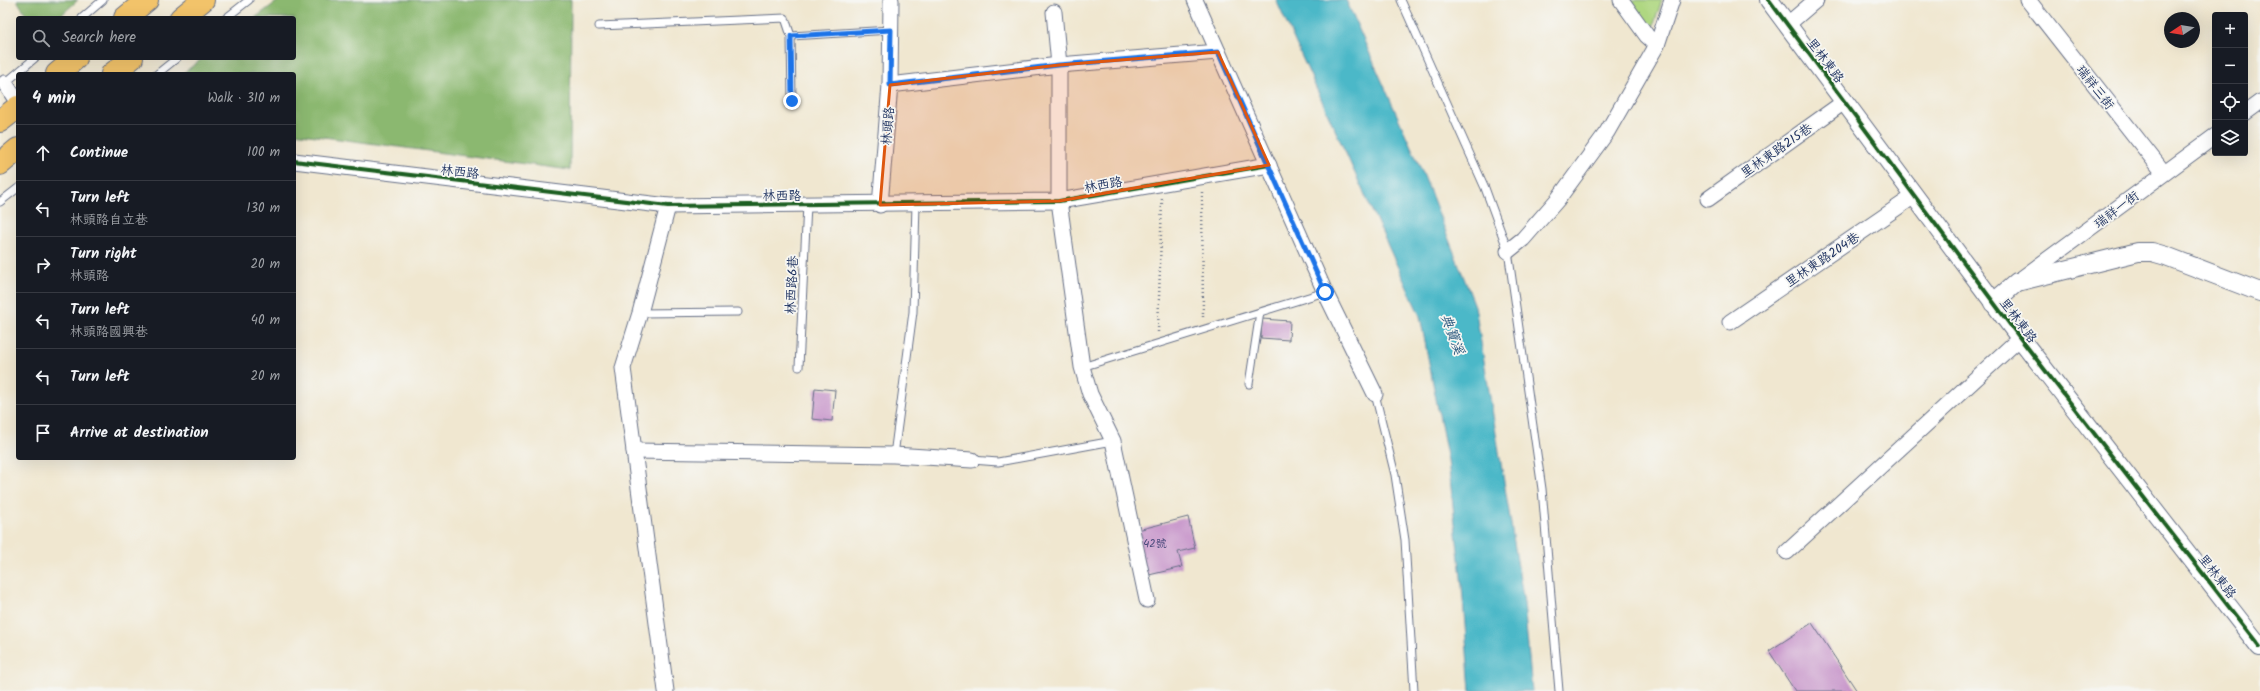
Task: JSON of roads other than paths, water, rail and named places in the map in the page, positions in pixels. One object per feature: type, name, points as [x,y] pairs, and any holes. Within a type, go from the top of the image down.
[{"type":"main road","points":[[127,16],[147,0]]},
{"type":"main road","points":[[184,16],[204,0]]},
{"type":"main road","points":[[59,72],[74,60]]},
{"type":"main road","points":[[114,72],[130,60]]},
{"type":"main road","points":[[0,121],[16,109]]},
{"type":"main road","points":[[0,164],[16,151]]},
{"type":"street","name":"林頭路","points":[[880,205],[890,85],[891,0]]},
{"type":"street","points":[[1195,0],[1325,292],[1375,394]]},
{"type":"street","points":[[1621,0],[1647,36],[1657,45]]},
{"type":"street","points":[[1508,251],[1523,240],[1558,199],[1603,138],[1657,45],[1672,0]]},
{"type":"street","name":"里林東路","points":[[1769,0],[1993,303],[2260,647]]},
{"type":"street","points":[[1787,25],[1816,0]]},
{"type":"street","name":"瑞祥三街","points":[[2028,0],[2164,173]]},
{"type":"street","points":[[1054,12],[1059,65],[1059,201],[1082,367],[1090,394],[1113,441],[1147,600]]},
{"type":"street","points":[[890,85],[1059,65],[1218,52]]},
{"type":"street","points":[[2,85],[16,101]]},
{"type":"street","name":"里林東路215巷","points":[[1708,199],[1844,102]]},
{"type":"street","points":[[2248,112],[2260,102]]},
{"type":"street","name":"瑞祥一街","points":[[2017,282],[2212,138]]},
{"type":"street","name":"林西路","points":[[296,161],[668,206],[880,205],[1059,201],[1269,165]]},
{"type":"street","name":"里林東路204巷","points":[[1730,322],[1914,196]]},
{"type":"street","points":[[666,691],[623,368],[640,313],[668,206]]},
{"type":"street","points":[[1993,303],[2017,282],[2138,252],[2152,252],[2260,292]]},
{"type":"street","points":[[1787,552],[2020,338]]},
{"type":"street","points":[[634,451],[894,455],[972,460]]},
{"type":"lane","points":[[84,16],[103,0]]},
{"type":"lane","points":[[229,16],[249,0]]},
{"type":"lane","points":[[1401,0],[1485,188],[1508,251],[1542,489],[1559,691]]},
{"type":"lane","points":[[599,26],[785,18],[791,36],[792,101]]},
{"type":"lane","points":[[791,36],[891,30]]},
{"type":"lane","points":[[18,72],[33,60]]},
{"type":"lane","points":[[160,72],[174,60]]},
{"type":"lane","points":[[2,85],[16,74]]},
{"type":"lane","points":[[0,202],[16,190]]},
{"type":"lane","points":[[894,455],[913,312],[916,204]]},
{"type":"lane","name":"林西路6巷","points":[[799,367],[807,205]]},
{"type":"lane","points":[[1082,367],[1325,292]]},
{"type":"lane","points":[[640,313],[738,312]]},
{"type":"lane","points":[[1249,384],[1260,312]]},
{"type":"lane","points":[[1375,394],[1396,475],[1405,540],[1414,691]]},
{"type":"lane","points":[[972,460],[998,462],[1113,441]]},
{"type":"water","name":"典寶溪","points":[[1276,0],[1346,0],[1424,176],[1475,306],[1524,603],[1532,691],[1470,691],[1462,586],[1448,461],[1420,316]]}]
